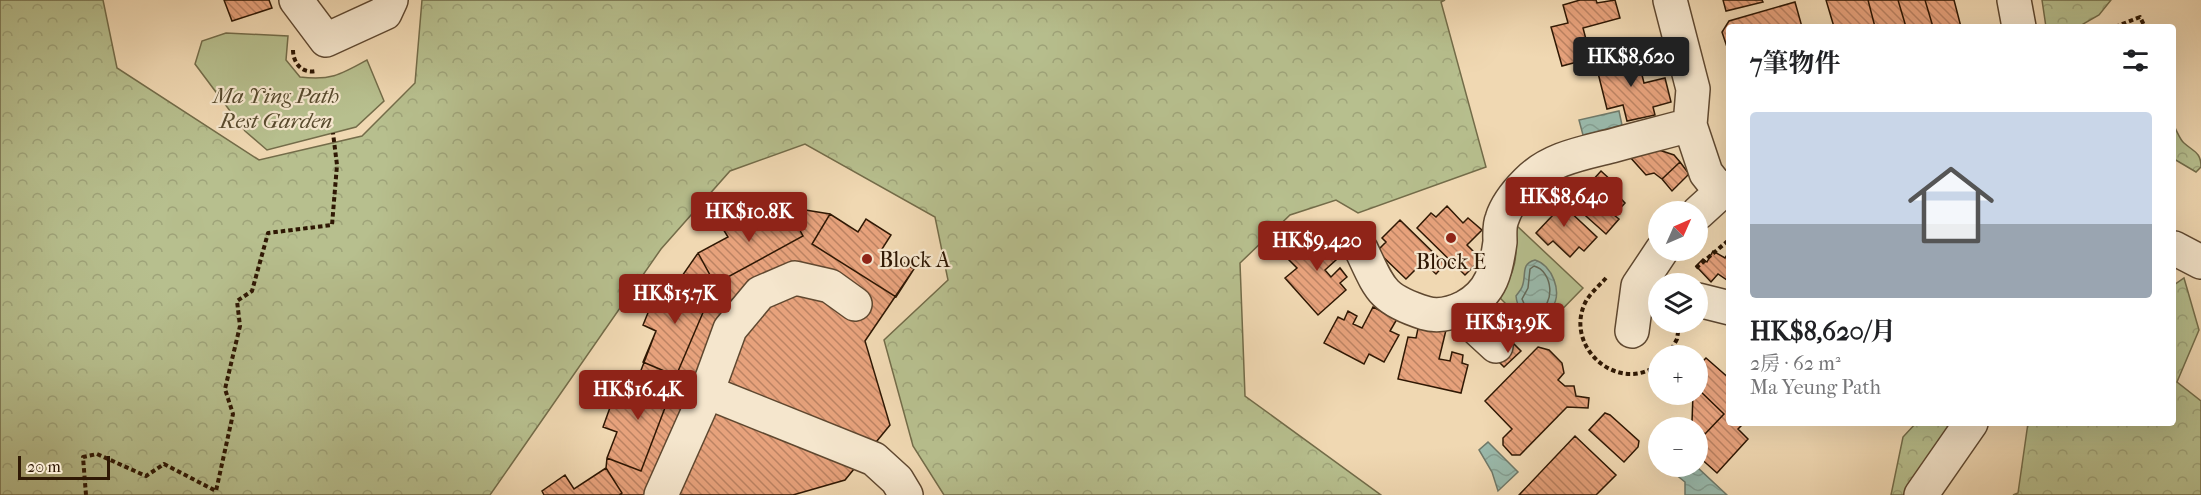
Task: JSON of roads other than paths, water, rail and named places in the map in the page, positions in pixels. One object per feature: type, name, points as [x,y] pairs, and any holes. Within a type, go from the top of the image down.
[{"type":"street","points":[[296,0],[326,40],[385,13],[391,0]]},
{"type":"street","points":[[1670,0],[1693,89],[1690,125],[1716,197]]},
{"type":"street","points":[[2014,0],[2018,24]]},
{"type":"street","points":[[1362,249],[1386,296],[1409,308],[1434,316],[1458,311],[1478,300],[1489,286],[1496,266],[1501,220],[1512,199],[1535,175],[1563,159],[1690,125]]},
{"type":"street","points":[[2176,249],[2201,262]]},
{"type":"street","points":[[662,495],[707,392],[730,329],[760,293],[795,278],[830,286],[855,304]]},
{"type":"street","points":[[1632,331],[1648,289]]},
{"type":"street","points":[[1708,293],[1726,305]]},
{"type":"street","points":[[1458,311],[1496,346]]},
{"type":"street","points":[[707,392],[874,459],[897,480],[906,495]]},
{"type":"street","points":[[1921,495],[1969,426]]},
{"type":"water","points":[[1619,111],[1622,125],[1583,135],[1579,120]]},
{"type":"water","points":[[1535,260],[1551,273],[1556,294],[1555,302],[1547,314],[1535,319],[1521,310],[1516,296],[1522,287],[1527,264]]},
{"type":"water","points":[[1488,442],[1518,472],[1498,491],[1492,472],[1479,450]]},
{"type":"water","points":[[1679,477],[1708,477],[1727,495],[1685,495],[1685,482]]},
{"type":"place","name":"Block E","points":[[1451,238]]},
{"type":"place","name":"Block A","points":[[867,259]]},
{"type":"park label","name":"Ma Ying Path Rest Garden","points":[[276,108]]}]
